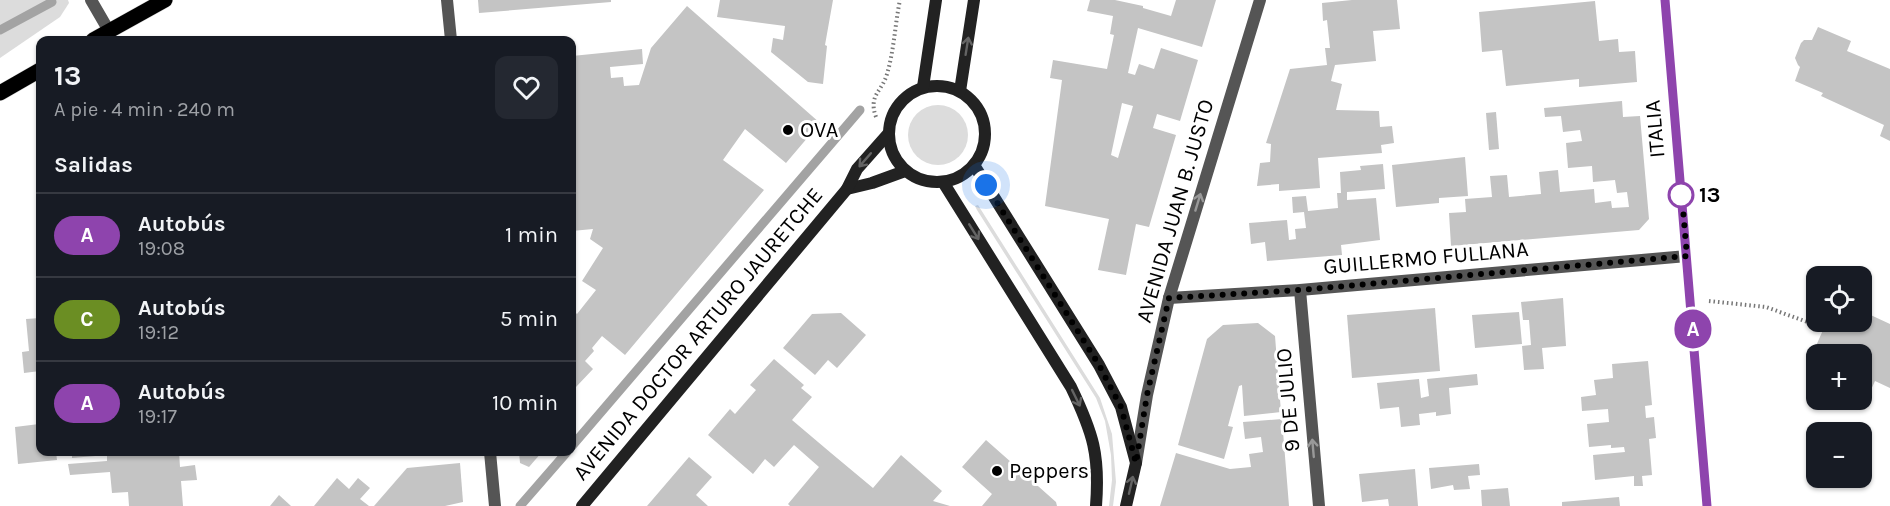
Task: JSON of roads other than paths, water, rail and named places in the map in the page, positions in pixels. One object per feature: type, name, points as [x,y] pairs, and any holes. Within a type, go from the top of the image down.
[{"type":"main road","points":[[100,36],[165,0]]},
{"type":"main road","points":[[888,134],[891,151],[905,171],[927,182],[943,183],[960,177],[974,165],[983,151],[986,133],[982,117],[973,102],[960,91],[942,86],[923,87],[936,0]]},
{"type":"main road","points":[[960,91],[974,0]]},
{"type":"main road","points":[[0,93],[36,72]]},
{"type":"main road","name":"AVENIDA DOCTOR ARTURO JAURETCHE","points":[[582,506],[847,189],[857,169],[888,134],[890,118],[898,105],[909,94],[923,87]]},
{"type":"main road","points":[[974,165],[1099,365],[1121,407],[1136,463]]},
{"type":"main road","name":"AVENIDA DOCTOR ARTURO JAURETCHE","points":[[847,189],[905,171]]},
{"type":"main road","points":[[943,183],[1071,387],[1088,422],[1096,452],[1098,481],[1096,506]]},
{"type":"main road","name":"AVENIDA JUAN B. JUSTO","points":[[1126,506],[1136,463]]},
{"type":"street","points":[[91,0],[109,31]]},
{"type":"street","points":[[447,0],[451,36]]},
{"type":"street","name":"AVENIDA JUAN B. JUSTO","points":[[1136,463],[1147,395],[1169,298],[1260,0]]},
{"type":"street","name":"ITALIA","points":[[1665,0],[1707,506]]},
{"type":"street","name":"GUILLERMO FULLANA","points":[[1169,298],[1300,290],[1687,256]]},
{"type":"street","name":"9 DE JULIO","points":[[1300,290],[1318,506]]},
{"type":"street","points":[[490,456],[495,506]]},
{"type":"waterway","points":[[0,30],[52,2]]},
{"type":"waterway","points":[[576,441],[860,110]]},
{"type":"waterway","points":[[520,506],[564,456]]},
{"type":"place","name":"OVA","points":[[788,130]]},
{"type":"place","name":"13","points":[[1681,195]]},
{"type":"place","name":"Peppers","points":[[997,471]]}]
